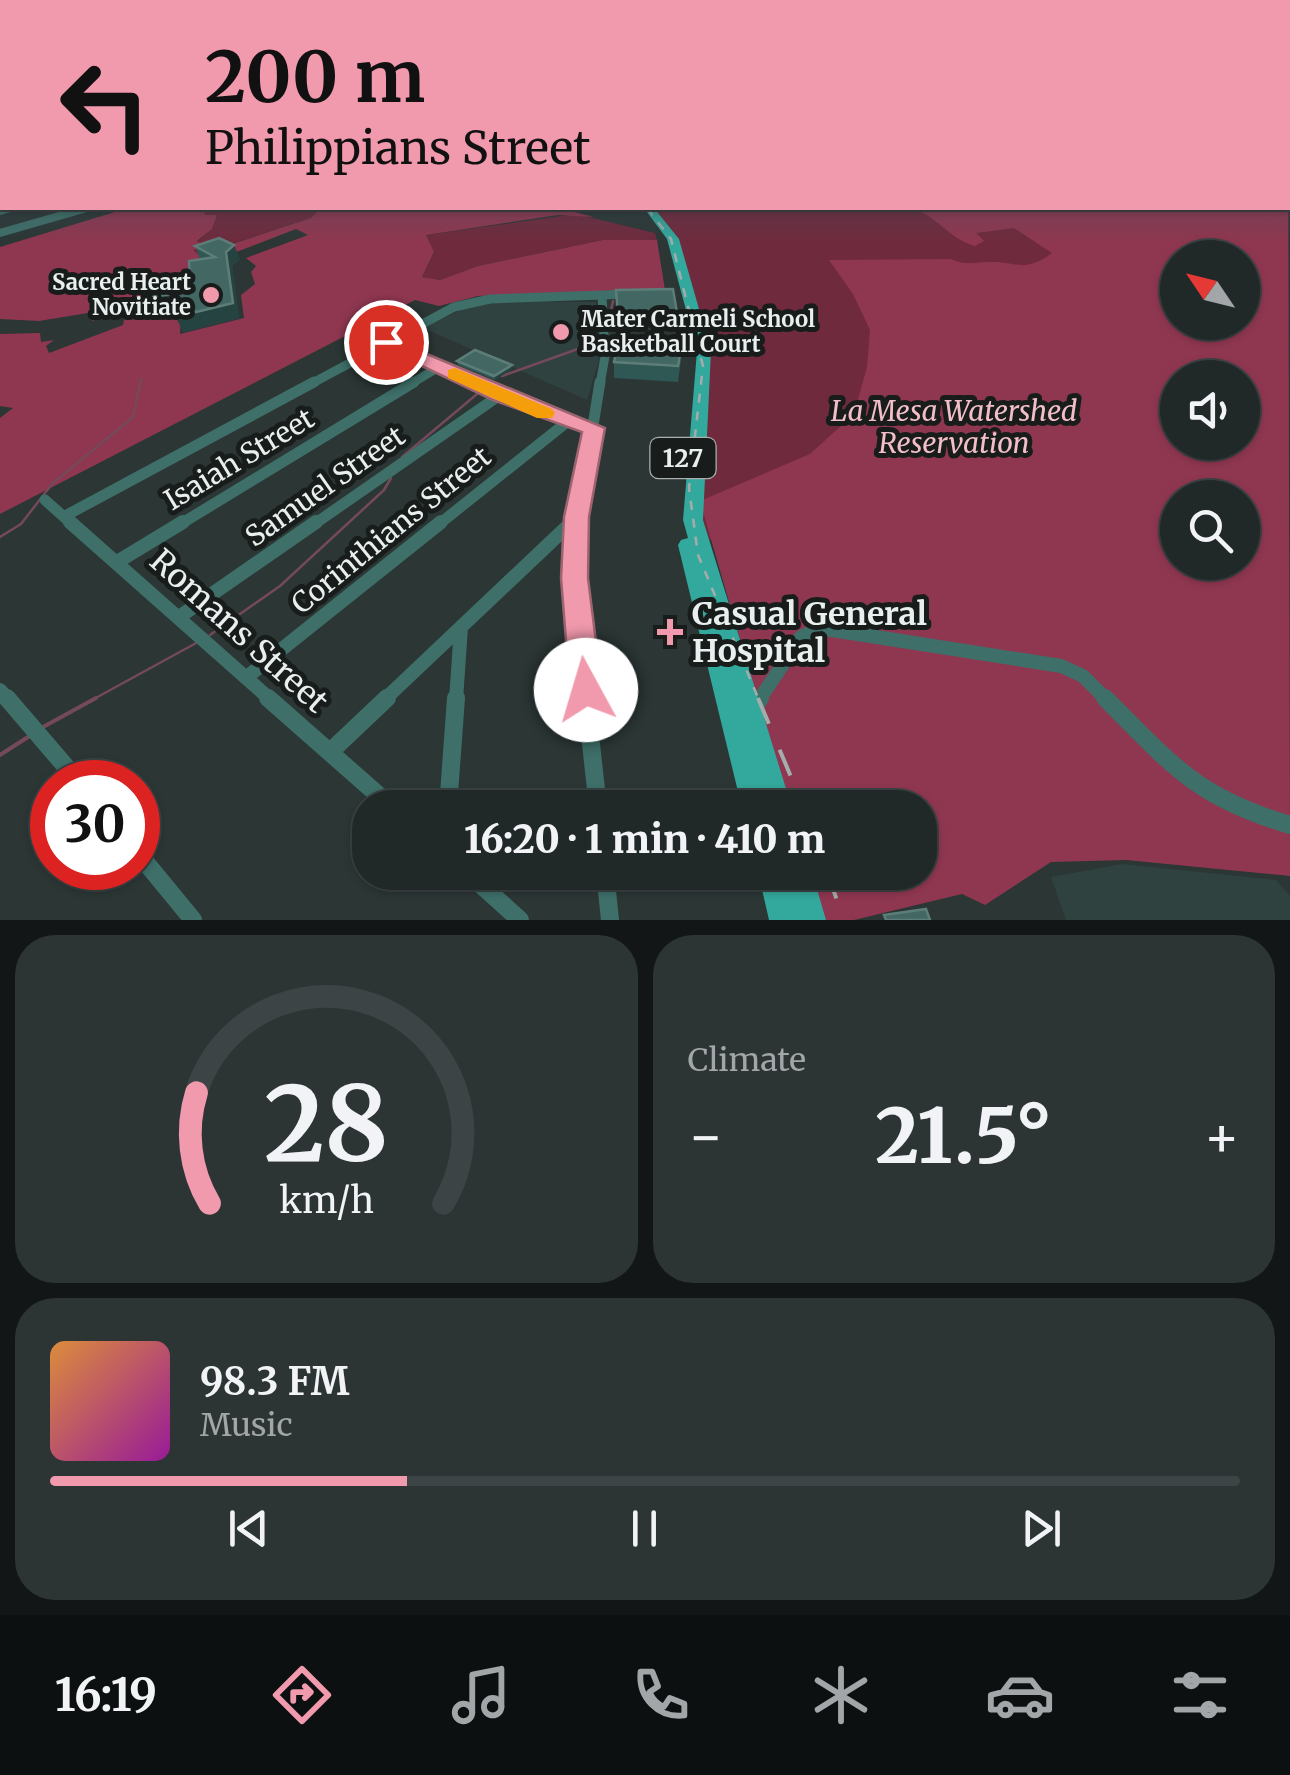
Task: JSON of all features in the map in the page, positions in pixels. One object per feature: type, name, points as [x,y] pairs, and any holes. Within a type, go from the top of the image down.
[{"type":"main road","name":"127","points":[[646,210],[664,236],[685,292],[694,366],[683,452],[683,522],[742,714],[771,790]]},
{"type":"main road","name":"127","points":[[742,714],[753,790]]},
{"type":"main road","points":[[776,890],[784,920]]},
{"type":"main road","points":[[802,890],[811,920]]},
{"type":"street","points":[[0,234],[79,210]]},
{"type":"street","points":[[66,516],[467,302],[636,294]]},
{"type":"street","points":[[596,790],[574,578],[577,517],[606,356],[602,295]]},
{"type":"street","points":[[386,342],[500,395],[566,422],[594,428]]},
{"type":"street","name":"Isaiah Street","points":[[117,562],[439,367]]},
{"type":"street","name":"Samuel Street","points":[[179,618],[500,395]]},
{"type":"street","name":"Corinthians Street","points":[[247,678],[566,422]]},
{"type":"street","name":"Romans Street","points":[[45,500],[373,790]]},
{"type":"street","points":[[330,752],[577,517]]},
{"type":"street","points":[[449,790],[461,627]]},
{"type":"street","points":[[742,714],[801,637],[819,628],[1062,666],[1082,676],[1190,783],[1242,811],[1290,826]]},
{"type":"street","points":[[0,690],[60,760]]},
{"type":"street","points":[[160,880],[193,920]]},
{"type":"street","points":[[486,890],[520,920]]},
{"type":"street","points":[[606,890],[610,920]]},
{"type":"shaded area","points":[[479,301],[596,302],[599,360],[587,400],[423,328]]},
{"type":"shaded area","points":[[1122,864],[1276,880],[1290,896],[1290,920],[1066,920],[1051,877]]},
{"type":"green space","points":[[121,210],[202,210],[206,215],[217,215],[212,229],[197,241],[205,247],[193,250],[199,255],[311,218],[318,210],[567,210],[594,217],[558,215],[426,235],[434,252],[422,277],[440,280],[478,266],[603,240],[657,240],[665,290],[478,296],[439,306],[415,300],[0,514],[0,418],[13,408],[0,406],[0,334],[40,333],[41,342],[54,340],[46,346],[49,353],[123,325],[127,305],[108,309],[108,315],[92,321],[94,312],[39,321],[0,319],[0,247]],"holes":[[[296,229],[308,235],[246,258],[256,266],[251,272],[255,284],[241,295],[244,318],[180,334],[181,317],[210,303],[153,313],[153,302],[190,283],[187,274],[204,269],[199,259],[225,250],[231,254]]]},
{"type":"green space","points":[[202,210],[318,210],[311,218],[198,255],[192,250],[204,246],[197,242],[212,229],[217,215],[206,215]]},
{"type":"green space","name":"La Mesa Watershed Reservation","points":[[651,210],[1288,210],[1290,827],[696,533],[705,381],[663,222]]},
{"type":"green space","name":"La Mesa Watershed Reservation","points":[[918,210],[1288,210],[1290,876],[1126,860],[1051,862],[985,905],[962,894],[854,920],[822,920],[813,890],[937,890],[937,790],[783,790],[700,501],[810,454],[854,414],[867,367],[870,330],[853,294],[829,260],[951,259],[1022,265],[1052,253],[1014,228],[976,233],[984,241],[975,246]]},
{"type":"green space","points":[[576,214],[655,233],[657,240],[603,240],[478,266],[440,280],[422,277],[434,253],[426,235]]},
{"type":"building","points":[[219,238],[234,245],[226,252],[233,303],[176,317],[176,293],[148,298],[149,287],[190,279],[189,261],[215,257],[195,246]]},
{"type":"building","points":[[673,289],[677,313],[618,315],[616,290]]},
{"type":"building","points":[[618,342],[682,345],[678,366],[614,362]]},
{"type":"building","points":[[475,350],[512,365],[494,376],[457,361]]},
{"type":"building","points":[[926,909],[930,920],[886,920],[884,915]]},
{"type":"waterway","points":[[608,323],[613,301]]},
{"type":"waterway","points":[[502,376],[603,340]]},
{"type":"waterway","points":[[0,537],[21,524],[52,484],[133,417],[141,379]]},
{"type":"waterway","points":[[402,457],[483,389]]},
{"type":"waterway","points":[[210,635],[280,586],[384,490],[391,478]]},
{"type":"waterway","points":[[92,700],[198,642]]},
{"type":"waterway","points":[[43,727],[96,698]]},
{"type":"waterway","points":[[0,755],[28,737]]},
{"type":"railway","points":[[649,210],[671,239],[703,366],[689,488],[698,555],[759,700]]},
{"type":"railway","points":[[758,698],[796,790]]},
{"type":"railway","points":[[833,890],[844,920]]},
{"type":"slow traffic","points":[[455,374],[544,413]]},
{"type":"place","name":"Sacred Heart Novitiate","points":[[211,295]]},
{"type":"place","name":"Mater Carmeli School Basketball Court","points":[[561,332]]},
{"type":"place","name":"Casual General Hospital","points":[[670,632]]},
{"type":"route","points":[[386,342],[500,395],[566,422],[594,428],[577,517],[574,578],[586,690]]}]
